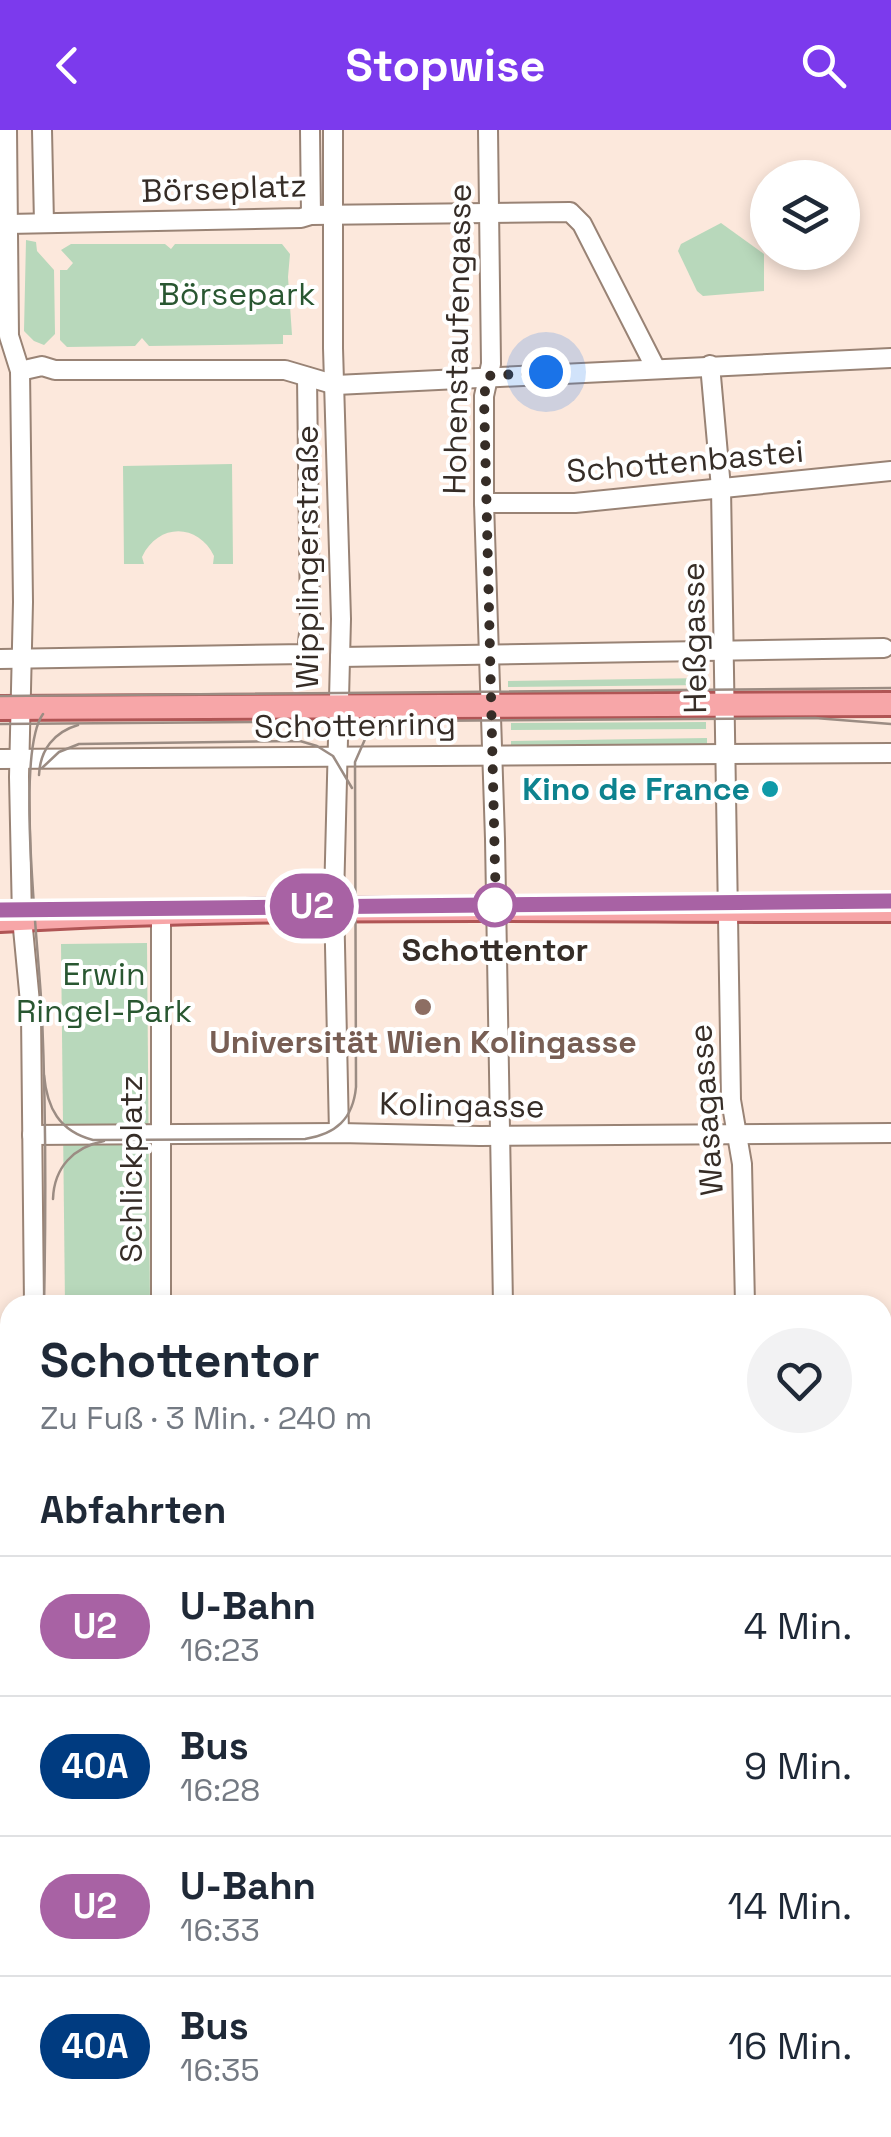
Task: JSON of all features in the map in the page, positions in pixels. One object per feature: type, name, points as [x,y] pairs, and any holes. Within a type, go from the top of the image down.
[{"type":"main road","name":"Schottenring","points":[[10,708],[891,704]]},
{"type":"main road","points":[[11,919],[161,923],[334,909],[891,910]]},
{"type":"street","points":[[42,130],[44,223]]},
{"type":"street","points":[[310,130],[311,215]]},
{"type":"street","points":[[334,130],[334,215],[575,214],[654,367]]},
{"type":"street","name":"Hohenstaufengasse","points":[[488,130],[484,503],[503,1295]]},
{"type":"street","points":[[5,142],[8,224],[4,336],[20,371],[22,660],[10,708],[11,919],[31,1012],[34,1295]]},
{"type":"street","name":"Börseplatz","points":[[8,224],[334,215],[336,385]]},
{"type":"street","points":[[4,336],[42,366],[54,370],[285,370],[336,385],[891,358]]},
{"type":"street","name":"Heßgasse","points":[[710,365],[722,488],[726,911]]},
{"type":"street","points":[[20,371],[42,366]]},
{"type":"street","name":"Wipplingerstraße","points":[[22,660],[303,656],[310,650],[307,376]]},
{"type":"street","name":"Wipplingerstraße","points":[[336,385],[340,657],[334,909],[338,1133]]},
{"type":"street","name":"Schottenbastei","points":[[484,503],[575,503],[891,471]]},
{"type":"street","name":"Schottenring","points":[[340,657],[884,648]]},
{"type":"street","points":[[0,659],[22,660]]},
{"type":"street","name":"Schottenring","points":[[10,760],[891,753]]},
{"type":"street","name":"Wasagasse","points":[[726,911],[730,1100],[742,1164],[745,1295]]},
{"type":"street","name":"Schlickplatz","points":[[161,923],[161,1295]]},
{"type":"street","name":"Kolingasse","points":[[32,1135],[891,1133]]},
{"type":"green space","points":[[721,223],[750,244],[750,270],[764,270],[764,291],[703,296],[678,251],[681,244]]},
{"type":"green space","points":[[26,240],[36,242],[37,251],[54,270],[55,334],[44,345],[24,331]]},
{"type":"green space","name":"Börsepark","points":[[71,244],[165,244],[171,249],[175,244],[282,244],[290,254],[292,335],[283,335],[283,344],[149,346],[142,338],[135,346],[67,347],[60,340],[60,270],[67,270],[73,263],[61,250]]},
{"type":"green space","points":[[232,464],[233,564],[213,564],[214,556],[207,545],[198,537],[178,531],[149,546],[142,557],[144,564],[124,564],[123,466]]},
{"type":"green space","points":[[705,678],[706,685],[508,687],[508,681]]},
{"type":"green space","points":[[706,722],[706,729],[511,730],[511,723]]},
{"type":"green space","points":[[707,738],[707,745],[511,747],[511,741]]},
{"type":"green space","name":"Erwin Ringel-Park","points":[[147,943],[150,1295],[65,1295],[61,944]]},
{"type":"tram line","points":[[0,696],[891,688]]},
{"type":"tram line","points":[[43,714],[30,770],[29,812],[43,1051],[44,1295]]},
{"type":"tram line","points":[[0,724],[815,718],[891,724]]},
{"type":"tram line","points":[[44,1075],[48,1098],[63,1124],[93,1140],[305,1139],[326,1133],[341,1123],[351,1108],[356,1087],[355,762],[366,737],[393,722]]},
{"type":"tram line","points":[[39,775],[50,743],[78,725]]},
{"type":"tram line","points":[[42,768],[59,752],[79,744],[300,741],[333,756],[352,788]]},
{"type":"tram line","points":[[53,1199],[57,1177],[68,1160],[84,1148],[104,1141]]},
{"type":"metro line","name":"U2","points":[[0,910],[891,901]]},
{"type":"place","name":"Kino de France","points":[[770,789]]},
{"type":"place","name":"Schottentor","points":[[495,905]]},
{"type":"place","name":"Universität Wien Kolingasse","points":[[423,1007]]},
{"type":"route","points":[[495,905],[496,909],[484,396],[488,376],[546,372]]}]
